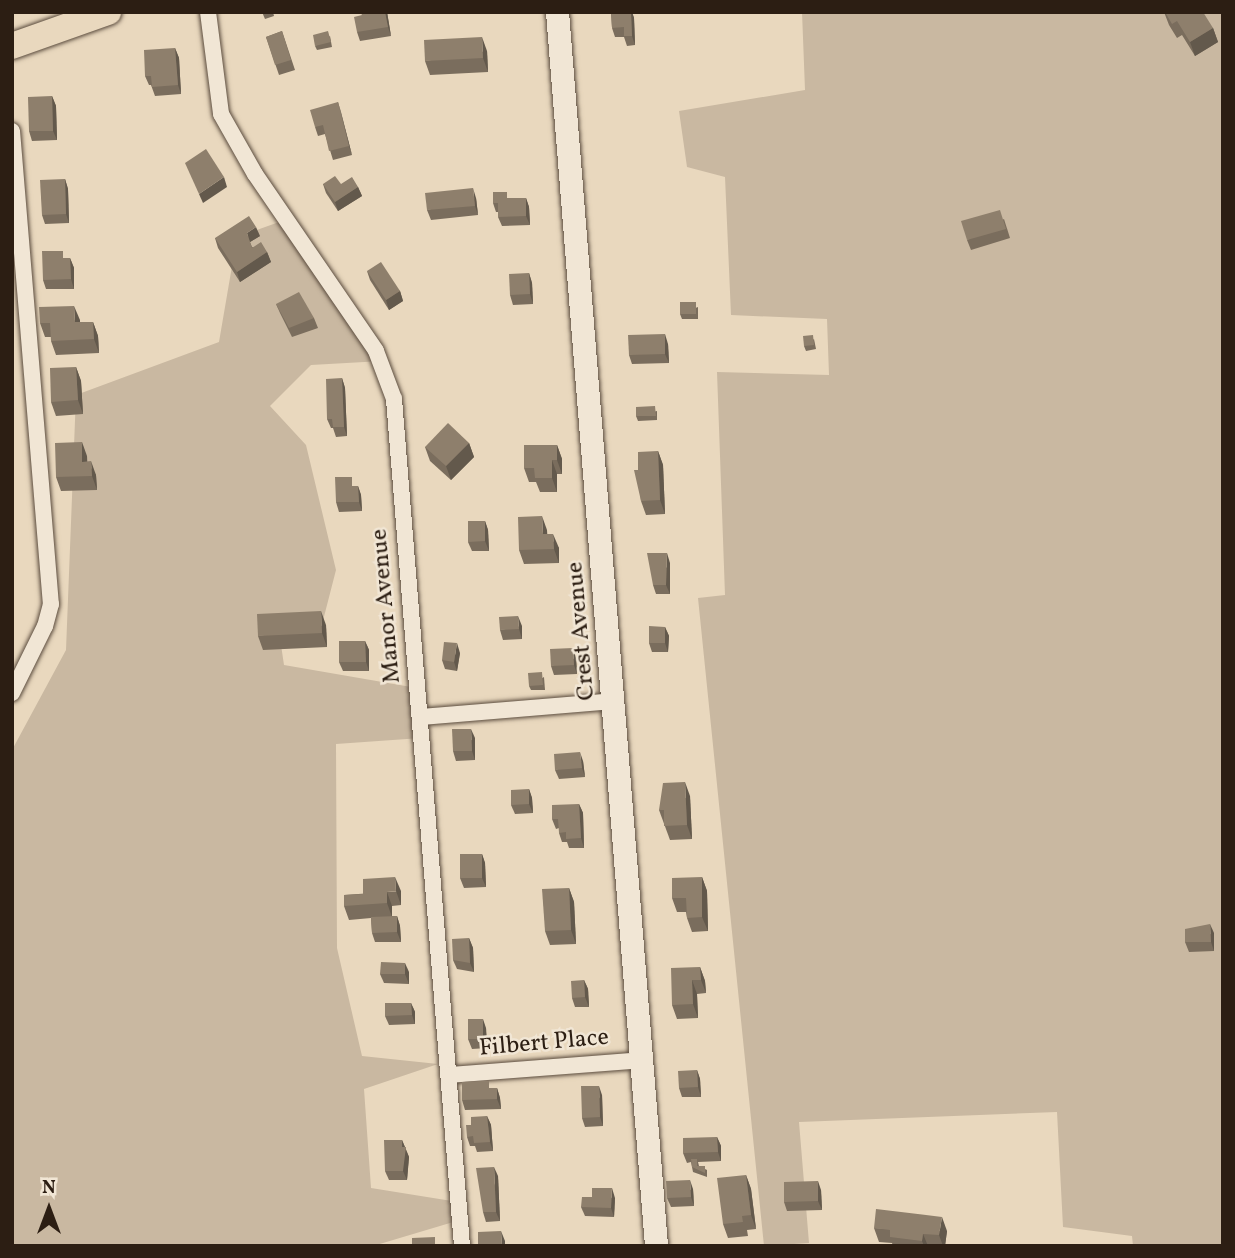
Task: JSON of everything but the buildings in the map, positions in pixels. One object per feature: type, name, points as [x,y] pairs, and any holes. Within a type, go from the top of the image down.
[{"type":"main road","points":[[12,46],[108,12]]},
{"type":"street","name":"Manor Avenue","points":[[208,12],[213,76],[221,114],[232,138],[376,351],[389,380],[420,717],[462,1246]]},
{"type":"street","name":"Crest Avenue","points":[[557,12],[656,1246]]},
{"type":"street","points":[[12,131],[15,203],[51,604],[45,626],[12,693]]},
{"type":"street","points":[[420,717],[614,701]]},
{"type":"street","name":"Filbert Place","points":[[449,1075],[642,1059]]},
{"type":"shaded area","points":[[802,12],[1223,12],[1223,1246],[1133,1246],[1132,1236],[1063,1227],[1057,1112],[799,1122],[809,1243],[764,1246],[698,598],[725,595],[717,372],[829,375],[827,319],[731,315],[725,177],[687,167],[679,111],[805,90]]},
{"type":"shaded area","points":[[293,217],[382,361],[311,365],[270,406],[306,445],[336,570],[318,640],[281,645],[284,665],[417,688],[421,738],[336,744],[337,948],[362,1056],[438,1064],[364,1089],[371,1188],[458,1202],[460,1220],[373,1246],[12,1246],[12,750],[66,650],[76,395],[219,342],[237,237]]}]
